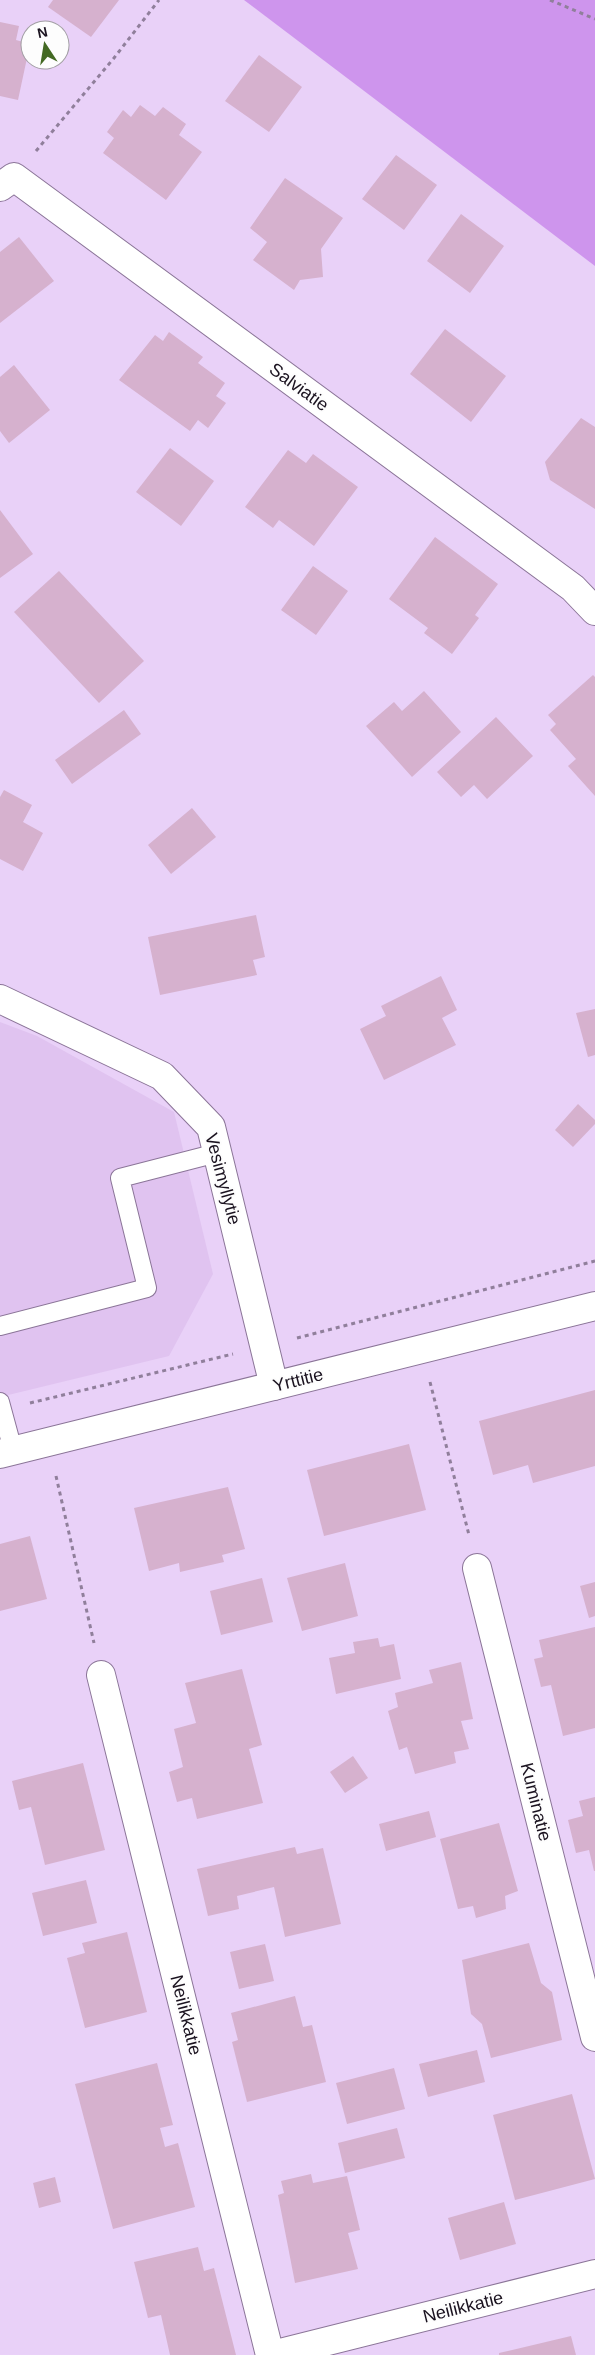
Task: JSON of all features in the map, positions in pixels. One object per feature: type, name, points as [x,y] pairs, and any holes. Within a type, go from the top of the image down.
[{"type":"street","name":"Salviatie","points":[[5,180],[573,588],[595,611]]},
{"type":"street","name":"Vesimyllytie","points":[[0,999],[162,1076],[211,1127],[274,1386]]},
{"type":"street","name":"Yrttitie","points":[[6,1452],[595,1306]]},
{"type":"street","name":"Kuminatie","points":[[477,1568],[595,2037]]},
{"type":"street","name":"Neilikkatie","points":[[102,1675],[271,2355],[595,2274]]},
{"type":"lane","points":[[0,1326],[147,1288],[120,1178],[217,1153]]},
{"type":"lane","points":[[0,1402],[6,1452]]},
{"type":"path","points":[[5,180],[114,58],[159,0]]},
{"type":"path","points":[[550,0],[595,19]]},
{"type":"path","points":[[411,1308],[477,1568]]},
{"type":"path","points":[[39,1401],[102,1675]]},
{"type":"shaded area","points":[[244,0],[595,0],[595,266]]},
{"type":"shaded area","points":[[0,1022],[37,1036],[174,1112],[213,1274],[169,1356],[0,1397]]},
{"type":"building","points":[[53,0],[119,0],[91,37],[70,22],[70,20],[67,20],[48,7]]},
{"type":"building","points":[[0,22],[19,26],[16,40],[20,41],[20,70],[24,70],[18,100],[0,96]]},
{"type":"building","points":[[259,55],[302,87],[269,132],[225,101]]},
{"type":"building","points":[[140,105],[155,116],[163,107],[186,124],[179,135],[202,152],[166,200],[103,153],[114,138],[107,132],[123,110],[131,117]]},
{"type":"building","points":[[396,155],[437,185],[404,230],[362,199]]},
{"type":"building","points":[[285,178],[343,218],[321,249],[323,277],[300,280],[294,290],[253,260],[267,242],[250,228]]},
{"type":"building","points":[[461,214],[504,246],[470,293],[427,261]]},
{"type":"building","points":[[19,237],[54,281],[0,323],[0,252]]},
{"type":"building","points":[[445,329],[506,376],[471,422],[410,374]]},
{"type":"building","points":[[169,332],[203,357],[198,363],[225,383],[216,396],[226,403],[208,428],[198,420],[190,431],[119,380],[155,335],[163,341]]},
{"type":"building","points":[[14,365],[50,410],[9,443],[0,431],[0,377]]},
{"type":"building","points":[[581,418],[595,427],[595,509],[550,480],[545,462]]},
{"type":"building","points":[[170,448],[214,481],[181,526],[136,492]]},
{"type":"building","points":[[288,450],[306,463],[313,454],[358,487],[314,546],[279,520],[273,528],[245,507]]},
{"type":"building","points":[[0,510],[33,554],[0,578]]},
{"type":"building","points":[[435,537],[498,584],[475,615],[479,618],[452,654],[424,633],[428,628],[389,599]]},
{"type":"building","points":[[313,566],[348,591],[316,635],[281,610]]},
{"type":"building","points":[[59,571],[144,661],[99,703],[14,612]]},
{"type":"building","points":[[593,675],[595,677],[595,796],[568,766],[576,759],[550,730],[556,724],[548,715]]},
{"type":"building","points":[[424,691],[461,732],[412,777],[366,726],[394,702],[402,711]]},
{"type":"building","points":[[124,710],[141,734],[72,784],[55,760]]},
{"type":"building","points":[[496,717],[533,756],[487,799],[474,785],[461,797],[437,772]]},
{"type":"building","points":[[4,790],[32,805],[23,822],[43,833],[23,871],[0,859],[0,797]]},
{"type":"building","points":[[192,808],[216,837],[171,874],[148,845]]},
{"type":"building","points":[[256,915],[265,957],[253,960],[257,975],[160,995],[148,937]]},
{"type":"building","points":[[441,976],[457,1010],[442,1018],[456,1045],[384,1080],[360,1029],[386,1016],[381,1006]]},
{"type":"building","points":[[595,1009],[595,1055],[588,1057],[576,1013]]},
{"type":"building","points":[[578,1104],[595,1120],[595,1124],[573,1147],[555,1130]]},
{"type":"building","points":[[595,1390],[595,1466],[533,1483],[528,1465],[493,1475],[479,1421]]},
{"type":"building","points":[[409,1444],[426,1510],[324,1536],[307,1470]]},
{"type":"building","points":[[228,1487],[245,1549],[222,1555],[224,1562],[180,1572],[179,1563],[149,1571],[134,1508]]},
{"type":"building","points":[[30,1536],[47,1599],[0,1611],[0,1544]]},
{"type":"building","points":[[345,1563],[358,1616],[302,1631],[287,1578]]},
{"type":"building","points":[[262,1578],[273,1622],[221,1635],[210,1591]]},
{"type":"building","points":[[595,1582],[595,1616],[589,1618],[580,1586]]},
{"type":"building","points":[[595,1627],[595,1728],[563,1736],[551,1685],[541,1687],[534,1659],[543,1657],[539,1640]]},
{"type":"building","points":[[378,1638],[380,1647],[394,1644],[401,1679],[336,1694],[329,1658],[355,1653],[353,1642]]},
{"type":"building","points":[[461,1662],[473,1719],[461,1721],[469,1749],[454,1752],[456,1763],[415,1774],[407,1747],[399,1750],[388,1711],[398,1707],[395,1693],[433,1683],[429,1670]]},
{"type":"building","points":[[242,1669],[262,1745],[249,1749],[263,1803],[197,1819],[192,1798],[177,1802],[169,1772],[183,1767],[174,1729],[196,1723],[185,1683]]},
{"type":"building","points":[[353,1756],[368,1778],[345,1793],[330,1772]]},
{"type":"building","points":[[83,1763],[105,1850],[45,1865],[31,1807],[19,1810],[12,1781]]},
{"type":"building","points":[[595,1797],[594,1871],[589,1850],[576,1853],[568,1820],[583,1816],[579,1801]]},
{"type":"building","points":[[429,1811],[436,1837],[386,1851],[379,1824]]},
{"type":"building","points":[[499,1823],[518,1891],[505,1896],[506,1909],[476,1918],[473,1906],[458,1909],[440,1839]]},
{"type":"building","points":[[295,1847],[297,1854],[323,1848],[341,1924],[285,1937],[274,1887],[237,1896],[239,1909],[208,1916],[197,1869]]},
{"type":"building","points":[[86,1880],[97,1923],[43,1936],[32,1893]]},
{"type":"building","points":[[127,1932],[147,2012],[85,2028],[67,1958],[85,1953],[82,1943]]},
{"type":"building","points":[[529,1943],[541,1983],[552,1992],[562,2040],[491,2058],[482,2024],[471,2014],[462,1960]]},
{"type":"building","points":[[265,1944],[274,1981],[239,1989],[230,1952]]},
{"type":"building","points":[[295,1996],[303,2027],[312,2025],[326,2082],[247,2102],[232,2042],[238,2040],[231,2013]]},
{"type":"building","points":[[477,2050],[485,2082],[428,2097],[419,2064]]},
{"type":"building","points":[[157,2063],[173,2125],[160,2128],[165,2147],[178,2143],[195,2207],[113,2229],[75,2084]]},
{"type":"building","points":[[394,2068],[405,2109],[347,2124],[336,2083]]},
{"type":"building","points":[[572,2094],[595,2179],[515,2200],[493,2115]]},
{"type":"building","points":[[397,2128],[405,2158],[345,2173],[338,2143]]},
{"type":"building","points":[[311,2174],[313,2183],[347,2176],[360,2230],[348,2233],[358,2269],[295,2283],[278,2195],[284,2193],[281,2181]]},
{"type":"building","points":[[55,2177],[61,2202],[39,2208],[33,2183]]},
{"type":"building","points":[[504,2202],[516,2244],[460,2260],[448,2218]]},
{"type":"building","points":[[198,2247],[204,2271],[214,2268],[236,2355],[170,2355],[161,2315],[148,2318],[134,2262]]},
{"type":"building","points":[[571,2336],[576,2355],[499,2355],[499,2353]]}]
